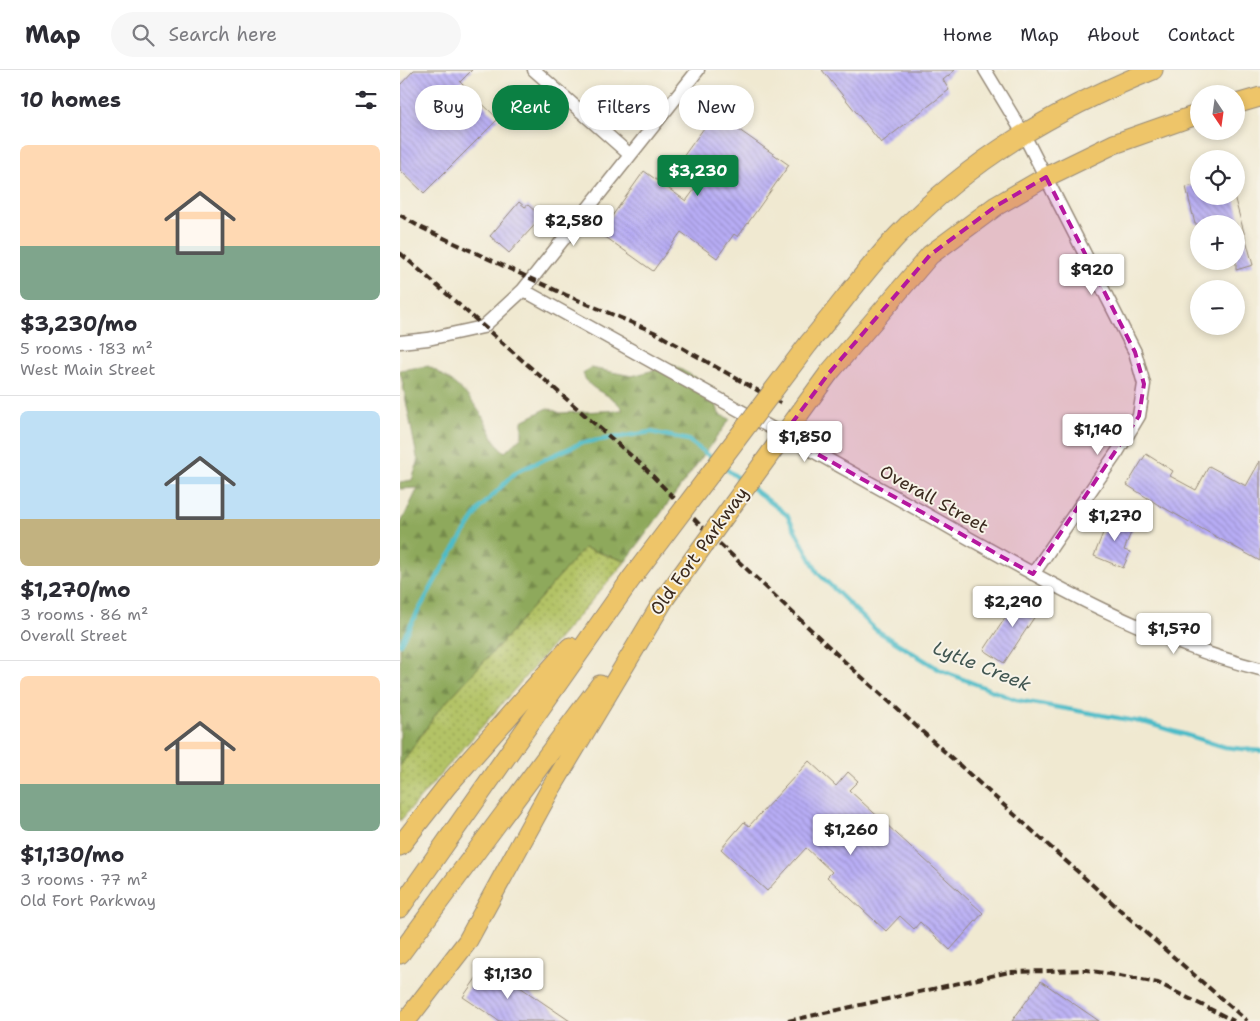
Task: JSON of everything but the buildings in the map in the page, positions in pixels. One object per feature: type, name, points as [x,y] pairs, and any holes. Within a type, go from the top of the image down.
[{"type":"main road","name":"Old Fort Parkway","points":[[400,908],[631,579],[809,343],[898,235],[964,175],[1023,133],[1087,98],[1153,70]]},
{"type":"main road","points":[[1245,101],[1260,97]]},
{"type":"main road","name":"Old Fort Parkway","points":[[400,954],[665,598],[829,373],[930,255],[996,206],[1046,177],[1114,144],[1190,117]]},
{"type":"main road","points":[[400,846],[447,786],[631,579]]},
{"type":"main road","points":[[406,1021],[467,942],[550,790],[665,598]]},
{"type":"street","points":[[534,70],[629,154]]},
{"type":"street","points":[[400,342],[428,339],[483,327],[523,290],[629,154],[698,70]]},
{"type":"street","points":[[985,70],[1023,133],[1135,352],[1144,384],[1139,416],[1118,451],[1033,574]]},
{"type":"street","name":"Overall Street","points":[[523,290],[1033,574],[1140,627],[1226,661],[1260,670]]},
{"type":"highlighted area","points":[[1046,177],[1135,352],[1144,384],[1139,416],[1033,574],[783,435],[829,373],[930,255],[996,206]]},
{"type":"green space","points":[[673,365],[712,387],[719,414],[730,419],[626,561],[584,548],[501,643],[438,711],[400,766],[400,525],[418,488],[400,489],[400,482],[412,480],[418,462],[400,370],[428,366],[454,384],[468,397],[480,413],[495,442],[505,452],[522,436],[522,421],[548,408],[560,413],[623,410],[613,399],[595,389],[586,380],[583,373],[591,368],[632,376]]},
{"type":"green space","points":[[584,548],[626,561],[400,821],[400,766],[438,711],[501,643]]},
{"type":"waterway","name":"Lytle Creek","points":[[400,644],[445,563],[481,507],[516,472],[581,443],[651,432],[688,440],[716,461]]},
{"type":"waterway","name":"Lytle Creek","points":[[722,466],[744,482]]},
{"type":"waterway","name":"Lytle Creek","points":[[752,488],[787,515],[818,573],[876,630],[940,670],[1016,700],[1147,723],[1225,747],[1260,751]]},
{"type":"railway","points":[[400,215],[420,227],[566,295],[654,332],[780,403]]},
{"type":"railway","points":[[400,253],[644,467],[701,526],[844,661],[1138,926],[1247,1021]]},
{"type":"railway","points":[[788,1021],[1009,972],[1087,970],[1158,983],[1234,1021]]}]
